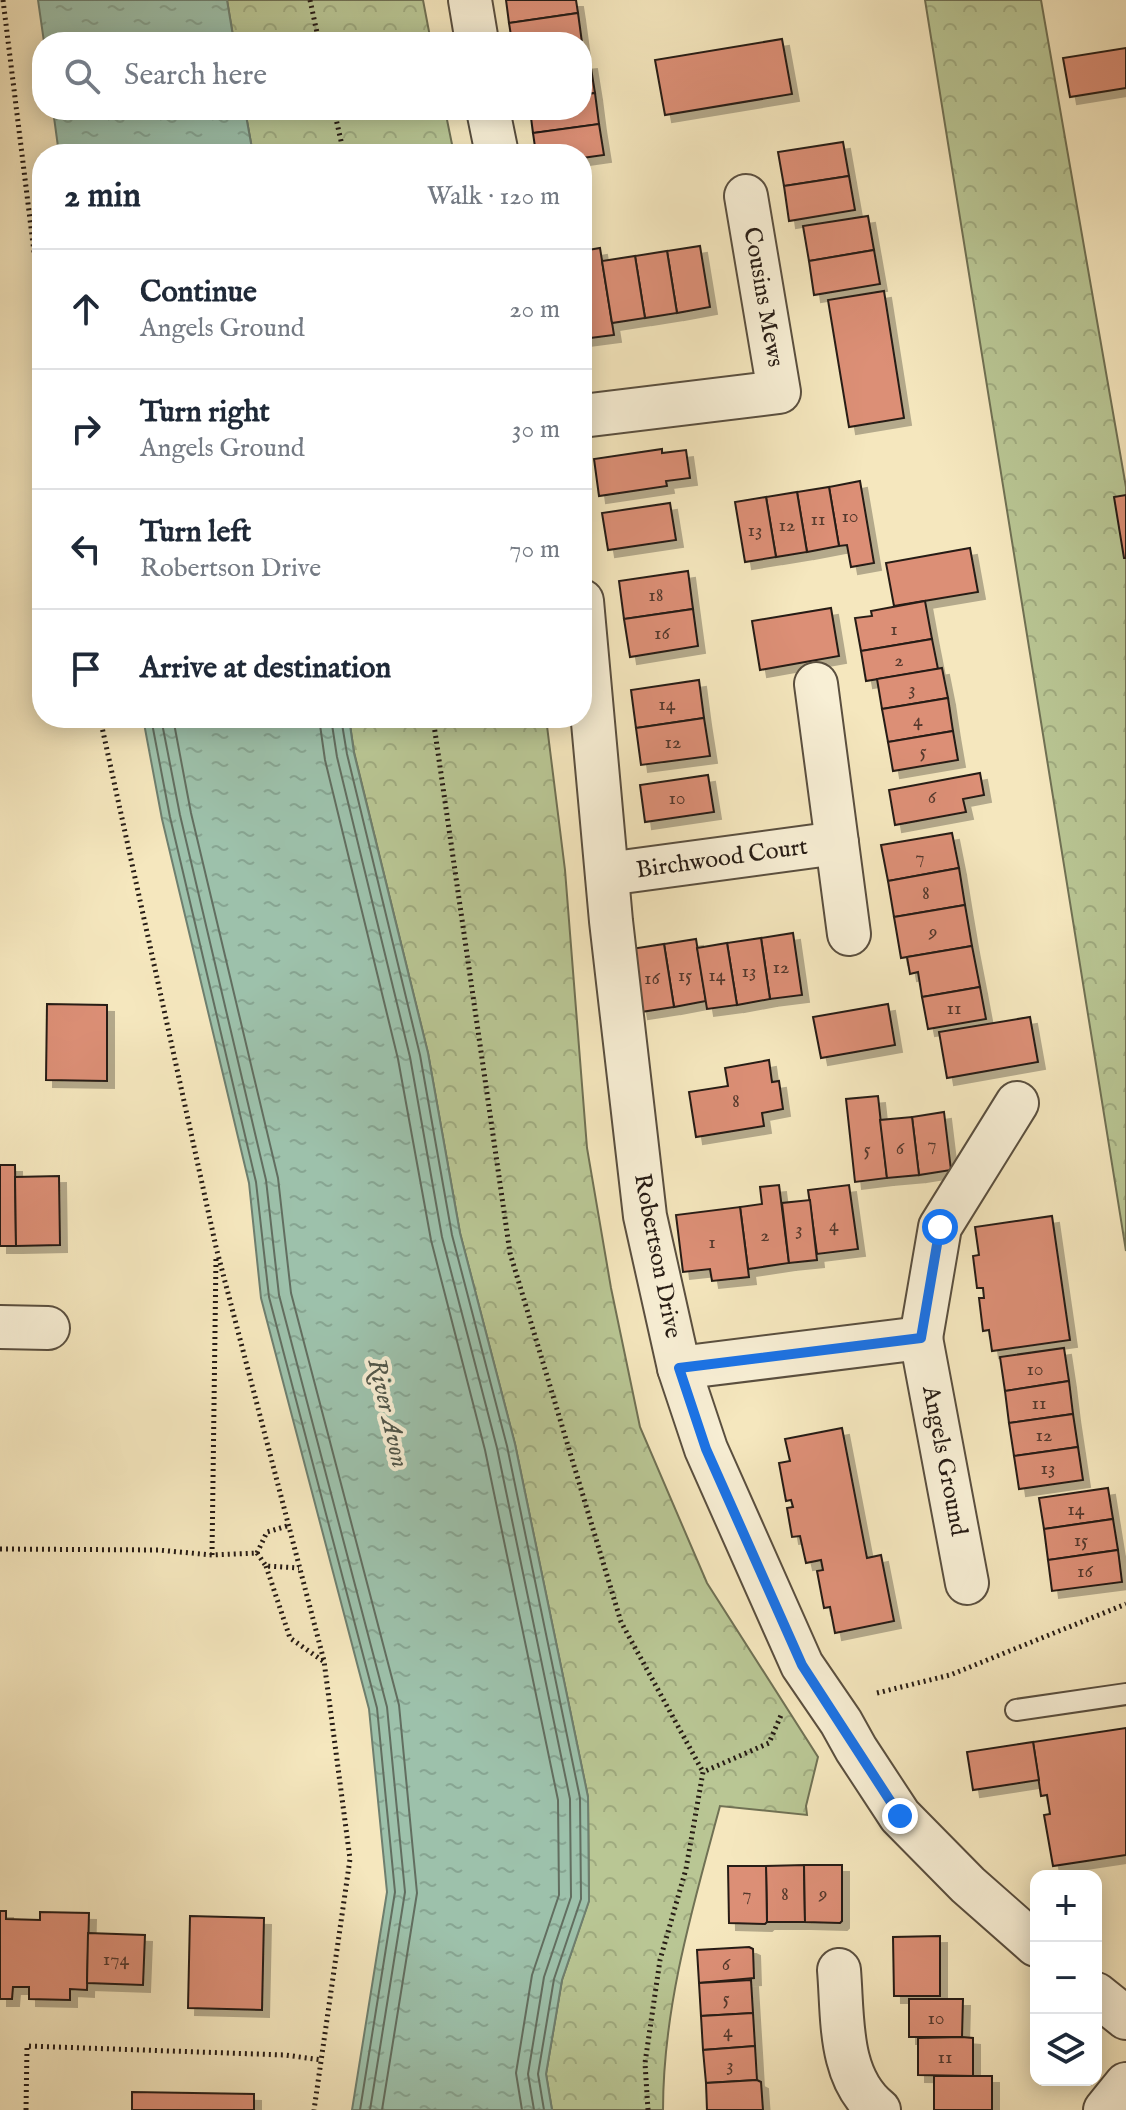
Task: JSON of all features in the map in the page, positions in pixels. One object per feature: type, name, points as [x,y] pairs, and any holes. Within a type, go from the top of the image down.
[{"type":"street","points":[[470,0],[475,32]]},
{"type":"street","points":[[490,120],[495,144]]},
{"type":"street","name":"Cousins Mews","points":[[592,415],[779,392],[746,196]]},
{"type":"street","name":"Birchwood Court","points":[[816,684],[849,934]]},
{"type":"street","name":"Robertson Drive","points":[[592,710],[645,1216],[679,1368],[706,1449],[802,1665],[900,1816],[968,1885],[1033,1942]]},
{"type":"street","name":"Birchwood Court","points":[[607,874],[837,843]]},
{"type":"street","name":"Angels Ground","points":[[967,1583],[921,1338],[940,1227],[1017,1103]]},
{"type":"street","points":[[0,1327],[48,1328]]},
{"type":"street","points":[[679,1368],[921,1338]]},
{"type":"street","points":[[839,1970],[847,2057],[860,2091],[879,2110]]},
{"type":"street","points":[[1102,1999],[1126,2018]]},
{"type":"street","points":[[1105,2110],[1126,2084]]},
{"type":"lane","points":[[1016,1710],[1126,1694]]},
{"type":"path","points":[[3,0],[32,235]]},
{"type":"path","points":[[310,0],[317,32]]},
{"type":"path","points":[[336,120],[342,144]]},
{"type":"path","points":[[102,728],[216,1247],[324,1661],[350,1859],[314,2110]]},
{"type":"path","points":[[434,728],[510,1253],[621,1622],[703,1772],[686,1869],[660,1960],[645,2063],[648,2110]]},
{"type":"path","points":[[212,1555],[216,1247]]},
{"type":"path","points":[[257,1553],[267,1532],[287,1526]]},
{"type":"path","points":[[0,1549],[158,1550],[212,1555],[257,1553]]},
{"type":"path","points":[[257,1553],[266,1566],[290,1638],[324,1661]]},
{"type":"path","points":[[266,1566],[299,1568]]},
{"type":"path","points":[[841,1722],[861,1711],[867,1696],[950,1675],[1126,1604]]},
{"type":"path","points":[[703,1772],[769,1743],[802,1665]]},
{"type":"path","points":[[26,2110],[27,2046],[285,2055],[322,2060]]},
{"type":"green space","points":[[227,0],[423,0],[429,32],[232,32]]},
{"type":"green space","points":[[925,0],[1041,0],[1126,487],[1126,1251]]},
{"type":"green space","points":[[247,120],[447,120],[452,144],[251,144]]},
{"type":"green space","points":[[350,728],[547,728],[565,870],[587,1148],[611,1288],[640,1427],[707,1583],[818,1757],[806,1806],[807,1815],[720,1806],[681,1956],[668,2033],[663,2110],[552,2110],[546,2074],[562,1980],[589,1900],[588,1797],[515,1444],[460,1233],[428,1053]]},
{"type":"water","points":[[38,0],[227,0],[232,32],[43,32]]},
{"type":"water","points":[[54,120],[247,120],[251,144],[58,144]]},
{"type":"water","name":"River Avon","points":[[145,728],[350,728],[428,1053],[460,1233],[515,1444],[588,1797],[589,1901],[562,1980],[546,2074],[552,2110],[352,2110],[387,1892],[369,1709],[261,1298],[249,1183],[162,819]]},
{"type":"building","points":[[506,0],[576,0],[578,13],[509,23]]},
{"type":"building","points":[[578,13],[581,32],[510,32],[509,23]]},
{"type":"building","points":[[782,39],[792,94],[665,115],[655,60]]},
{"type":"building","points":[[1126,48],[1126,88],[1070,97],[1063,58]]},
{"type":"building","points":[[592,93],[595,93],[599,124],[533,133],[531,120],[592,120]]},
{"type":"building","points":[[599,124],[604,155],[592,157],[592,144],[535,144],[533,133]]},
{"type":"building","points":[[843,142],[849,176],[784,186],[778,152]]},
{"type":"building","points":[[849,176],[855,210],[789,221],[784,186]]},
{"type":"building","points":[[868,216],[874,250],[809,261],[803,226]]},
{"type":"building","points":[[700,246],[710,307],[677,313],[667,251]]},
{"type":"building","points":[[600,248],[614,335],[592,338],[592,249]]},
{"type":"building","points":[[874,250],[880,284],[814,295],[809,261]]},
{"type":"building","points":[[667,251],[677,313],[645,318],[635,256]]},
{"type":"building","points":[[635,256],[645,318],[612,323],[602,261]]},
{"type":"building","points":[[884,291],[904,418],[849,427],[828,300]]},
{"type":"building","points":[[662,449],[662,453],[686,450],[690,478],[666,481],[667,486],[599,496],[594,459]]},
{"type":"building","points":[[860,481],[874,563],[851,567],[847,545],[839,546],[829,487]]},
{"type":"building","points":[[829,487],[839,546],[807,552],[797,492]]},
{"type":"building","points":[[797,492],[807,552],[776,557],[766,497]]},
{"type":"building","points":[[1126,495],[1126,558],[1124,558],[1114,497]]},
{"type":"building","points":[[766,497],[776,557],[745,562],[735,502]]},
{"type":"building","points":[[670,503],[676,540],[608,550],[602,513]]},
{"type":"building","points":[[970,548],[978,592],[894,606],[886,563]]},
{"type":"building","points":[[688,571],[693,609],[624,619],[619,581]]},
{"type":"building","points":[[925,601],[932,639],[861,651],[855,618],[872,616],[871,611]]},
{"type":"building","points":[[831,608],[839,656],[760,670],[752,621]]},
{"type":"building","points":[[693,609],[698,646],[630,657],[624,619]]},
{"type":"building","points":[[932,639],[938,669],[866,681],[861,651]]},
{"type":"building","points":[[942,668],[948,698],[882,709],[877,679]]},
{"type":"building","points":[[699,680],[704,718],[636,728],[631,690]]},
{"type":"building","points":[[948,698],[953,731],[888,742],[882,709]]},
{"type":"building","points":[[704,718],[710,756],[641,765],[636,728]]},
{"type":"building","points":[[953,731],[958,760],[893,771],[888,742]]},
{"type":"building","points":[[980,773],[984,795],[963,799],[966,812],[895,825],[889,790]]},
{"type":"building","points":[[708,775],[714,812],[645,822],[640,785]]},
{"type":"building","points":[[952,833],[959,868],[888,881],[881,845]]},
{"type":"building","points":[[959,868],[965,905],[894,917],[888,881]]},
{"type":"building","points":[[965,905],[972,946],[901,958],[894,917]]},
{"type":"building","points":[[793,933],[802,995],[770,999],[761,938]]},
{"type":"building","points":[[761,938],[770,999],[737,1005],[727,943]]},
{"type":"building","points":[[696,939],[706,1001],[674,1007],[664,944]]},
{"type":"building","points":[[727,943],[737,1005],[707,1009],[697,948]]},
{"type":"building","points":[[664,944],[674,1007],[641,1012],[631,949]]},
{"type":"building","points":[[972,946],[980,987],[922,997],[918,972],[910,974],[907,957]]},
{"type":"building","points":[[980,987],[986,1019],[928,1029],[922,997]]},
{"type":"building","points":[[47,1004],[107,1005],[107,1081],[46,1080]]},
{"type":"building","points":[[888,1004],[895,1045],[821,1058],[813,1017]]},
{"type":"building","points":[[1030,1017],[1038,1062],[947,1078],[939,1032]]},
{"type":"building","points":[[769,1060],[772,1082],[779,1081],[783,1109],[762,1113],[764,1126],[696,1137],[689,1092],[728,1086],[725,1068]]},
{"type":"building","points":[[878,1096],[887,1178],[855,1182],[846,1099]]},
{"type":"building","points":[[944,1112],[951,1170],[919,1175],[912,1117]]},
{"type":"building","points":[[912,1117],[919,1175],[887,1178],[880,1120]]},
{"type":"building","points":[[0,1165],[15,1165],[16,1246],[0,1246]]},
{"type":"building","points":[[59,1176],[60,1245],[16,1246],[15,1177]]},
{"type":"building","points":[[779,1185],[789,1263],[748,1269],[740,1207],[762,1204],[760,1187]]},
{"type":"building","points":[[849,1185],[858,1249],[817,1254],[808,1190]]},
{"type":"building","points":[[810,1200],[817,1260],[789,1263],[782,1203]]},
{"type":"building","points":[[740,1207],[749,1277],[712,1281],[710,1269],[683,1272],[676,1215]]},
{"type":"building","points":[[1052,1216],[1070,1340],[992,1351],[989,1330],[983,1331],[979,1298],[984,1298],[983,1288],[977,1288],[973,1256],[979,1255],[975,1227]]},
{"type":"building","points":[[1064,1348],[1069,1381],[1005,1391],[1000,1357]]},
{"type":"building","points":[[1069,1381],[1073,1414],[1009,1423],[1005,1391]]},
{"type":"building","points":[[1073,1414],[1078,1447],[1014,1456],[1009,1423]]},
{"type":"building","points":[[842,1428],[867,1558],[881,1555],[894,1621],[835,1633],[830,1607],[824,1608],[817,1571],[823,1570],[821,1560],[806,1563],[800,1536],[792,1537],[787,1508],[793,1507],[791,1500],[786,1501],[779,1463],[790,1461],[785,1439]]},
{"type":"building","points":[[1078,1447],[1083,1480],[1019,1489],[1014,1456]]},
{"type":"building","points":[[1108,1488],[1113,1519],[1044,1529],[1039,1498]]},
{"type":"building","points":[[1113,1519],[1118,1550],[1048,1560],[1044,1529]]},
{"type":"building","points":[[1118,1550],[1122,1582],[1052,1591],[1048,1560]]},
{"type":"building","points":[[1126,1728],[1126,1855],[1053,1866],[1044,1815],[1050,1814],[1047,1795],[1041,1796],[1033,1742]]},
{"type":"building","points":[[1033,1742],[1039,1780],[973,1790],[967,1752]]},
{"type":"building","points":[[804,1865],[805,1922],[767,1922],[766,1866]]},
{"type":"building","points":[[804,1865],[842,1865],[840,1923],[805,1922]]},
{"type":"building","points":[[728,1866],[766,1866],[765,1924],[729,1923]]},
{"type":"building","points":[[0,1911],[6,1911],[6,1919],[40,1920],[40,1912],[89,1913],[87,1990],[70,1989],[70,2000],[29,1999],[29,1987],[13,1987],[12,1999],[0,1999]]},
{"type":"building","points":[[190,1916],[264,1918],[262,2010],[188,2008]]},
{"type":"building","points":[[88,1933],[145,1935],[143,1985],[87,1983]]},
{"type":"building","points":[[940,1936],[940,1996],[894,1996],[893,1937]]},
{"type":"building","points":[[753,1949],[754,1978],[699,1983],[697,1950]]},
{"type":"building","points":[[751,1980],[753,2013],[701,2016],[699,1983]]},
{"type":"building","points":[[909,1999],[963,1999],[962,2037],[909,2037]]},
{"type":"building","points":[[753,2013],[755,2046],[703,2050],[701,2016]]},
{"type":"building","points":[[918,2038],[973,2038],[973,2076],[918,2075]]},
{"type":"building","points":[[755,2046],[757,2080],[706,2083],[703,2050]]},
{"type":"building","points":[[934,2076],[992,2076],[992,2110],[934,2110]]},
{"type":"building","points":[[761,2082],[763,2110],[707,2110],[706,2083]]},
{"type":"building","points":[[132,2092],[254,2094],[254,2110],[132,2110]]},
{"type":"route","points":[[900,1816],[802,1665],[706,1449],[679,1368],[921,1338],[940,1227]]}]
